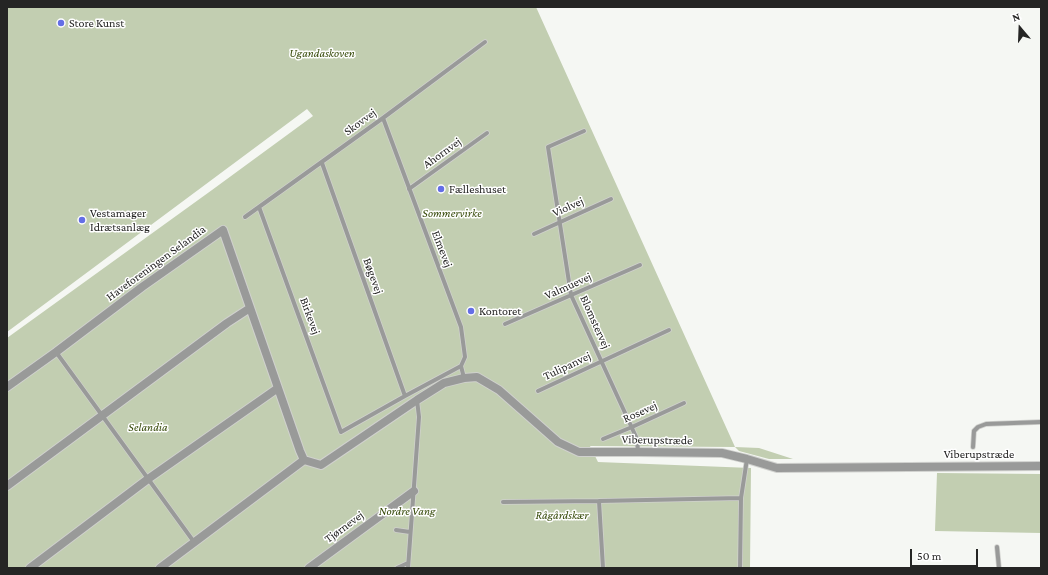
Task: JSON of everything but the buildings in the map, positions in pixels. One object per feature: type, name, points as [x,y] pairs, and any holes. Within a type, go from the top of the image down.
[{"type":"street","name":"Haveforeningen Selandia","points":[[7,387],[142,287],[223,230],[304,460]]},
{"type":"street","points":[[7,486],[227,323],[250,308]]},
{"type":"street","name":"Viberupstræde","points":[[304,460],[322,465],[444,383],[464,378],[477,377],[499,390],[558,442],[579,452],[722,453],[777,468],[1041,466]]},
{"type":"street","points":[[30,568],[148,479],[278,388]]},
{"type":"street","points":[[160,568],[304,460]]},
{"type":"street","name":"Tjørnevej","points":[[309,568],[414,491]]},
{"type":"lane","name":"Skovvej","points":[[246,218],[485,42]]},
{"type":"lane","name":"Elmevej","points":[[382,118],[461,327],[465,357],[461,366]]},
{"type":"lane","name":"Blomstervej","points":[[584,131],[548,147],[571,295],[632,427],[637,439],[638,452]]},
{"type":"lane","name":"Ahornvej","points":[[409,189],[487,133]]},
{"type":"lane","name":"Bøgevej","points":[[322,163],[405,396]]},
{"type":"lane","name":"Violvej","points":[[534,234],[611,199]]},
{"type":"lane","name":"Birkevej","points":[[260,207],[341,432],[405,396]]},
{"type":"lane","name":"Valmuevej","points":[[505,324],[640,265]]},
{"type":"lane","name":"Tulipanvej","points":[[538,391],[669,330]]},
{"type":"lane","points":[[56,352],[194,543]]},
{"type":"lane","points":[[405,396],[461,366],[464,378]]},
{"type":"lane","points":[[408,568],[419,417],[418,400]]},
{"type":"lane","name":"Rosevej","points":[[603,439],[684,403]]},
{"type":"lane","points":[[973,447],[974,431],[978,427],[986,424],[1041,422]]},
{"type":"lane","points":[[740,568],[741,498],[747,459]]},
{"type":"lane","points":[[503,502],[741,498]]},
{"type":"lane","points":[[599,501],[603,568]]},
{"type":"lane","points":[[396,530],[410,532]]},
{"type":"lane","points":[[997,547],[999,568]]},
{"type":"lane","points":[[398,568],[408,563]]},
{"type":"green space","points":[[7,7],[536,7],[735,447],[590,446],[598,462],[751,468],[750,568],[7,568],[7,338],[313,116],[307,109],[7,332]]},
{"type":"green space","points":[[735,447],[759,448],[793,459],[769,459],[739,451]]},
{"type":"green space","points":[[937,473],[1041,474],[1041,533],[935,531]]},
{"type":"place","name":"Store Kunst","points":[[61,23]]},
{"type":"place","name":"Fælleshuset","points":[[441,189]]},
{"type":"place","name":"Vestamager Idrætsanlæg","points":[[82,220]]},
{"type":"place","name":"Kontoret","points":[[471,311]]},
{"type":"park label","name":"Ugandaskoven","points":[[322,53]]},
{"type":"park label","name":"Sommervirke","points":[[452,213]]},
{"type":"park label","name":"Selandia","points":[[148,427]]},
{"type":"park label","name":"Nordre Vang","points":[[407,511]]},
{"type":"park label","name":"Rågårdskær","points":[[562,515]]}]
